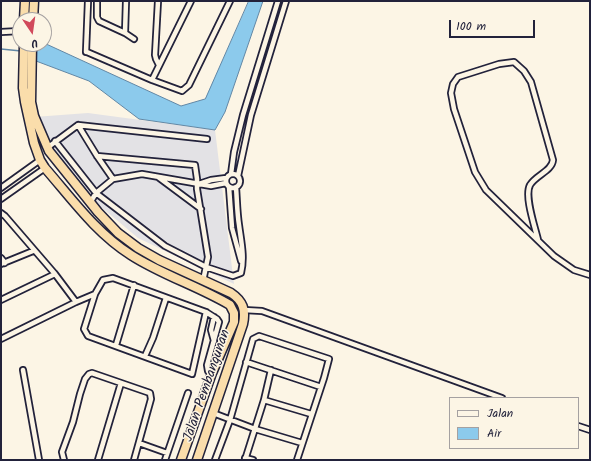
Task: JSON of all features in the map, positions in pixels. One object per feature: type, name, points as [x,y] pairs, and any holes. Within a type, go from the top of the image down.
[{"type":"highway","points":[[24,12],[25,1]]},
{"type":"highway","points":[[33,12],[34,1]]},
{"type":"highway","points":[[28,52],[31,102],[34,116],[47,148],[90,203],[118,232],[138,248],[155,258],[237,297],[244,310]]},
{"type":"highway","points":[[28,52],[23,88],[34,143],[40,160],[88,218],[109,239],[131,255],[150,266],[155,258]]},
{"type":"highway","name":"Jalan Pembangunan","points":[[150,266],[230,304],[234,312],[234,322],[211,370],[181,460]]},
{"type":"highway","name":"Jalan Pembangunan","points":[[197,460],[244,319],[244,310]]},
{"type":"street","points":[[88,1],[87,52],[152,80],[182,91],[189,85],[230,1]]},
{"type":"street","points":[[97,1],[97,17],[99,21],[125,33],[134,39]]},
{"type":"street","points":[[125,33],[126,1]]},
{"type":"street","points":[[158,1],[155,55],[159,65]]},
{"type":"street","points":[[152,80],[191,1]]},
{"type":"street","points":[[242,269],[232,228],[227,183],[231,174],[234,152],[243,115],[278,1]]},
{"type":"street","points":[[55,141],[96,193],[165,246],[206,267],[233,276],[242,273],[242,247],[236,187],[239,183],[238,176],[251,115],[286,1]]},
{"type":"street","points":[[1,32],[12,31]]},
{"type":"street","points":[[538,240],[529,199],[529,188],[534,179],[551,167],[553,160],[531,82],[514,62],[500,64],[458,77],[453,84],[451,93],[454,109],[475,172],[486,190],[554,256],[574,270],[590,275]]},
{"type":"street","points":[[47,148],[78,125],[207,139]]},
{"type":"street","points":[[78,125],[96,156],[113,179]]},
{"type":"street","points":[[96,156],[195,165],[197,184],[196,189],[201,209],[208,257],[203,281]]},
{"type":"street","points":[[2,185],[40,160]]},
{"type":"street","points":[[1,199],[46,168]]},
{"type":"street","points":[[90,203],[96,193],[113,179],[142,174],[197,184],[211,180],[227,183],[236,187]]},
{"type":"street","points":[[231,174],[238,176]]},
{"type":"street","points":[[156,176],[201,209]]},
{"type":"street","points":[[1,213],[55,274],[76,302]]},
{"type":"street","points":[[1,258],[3,264],[34,250]]},
{"type":"street","points":[[1,300],[55,274]]},
{"type":"street","points":[[206,312],[192,374],[88,336],[84,329],[95,294],[104,280],[113,278],[206,312],[217,319],[219,322],[214,341],[211,370]]},
{"type":"street","points":[[116,345],[134,285]]},
{"type":"street","points":[[1,339],[95,294]]},
{"type":"street","points":[[144,356],[153,338],[166,298]]},
{"type":"street","points":[[244,310],[262,311],[499,397]]},
{"type":"street","points":[[215,460],[230,420],[253,339],[259,336],[328,358],[329,362],[297,460]]},
{"type":"street","points":[[246,362],[321,387]]},
{"type":"street","points":[[23,370],[39,460]]},
{"type":"street","points":[[253,460],[245,459],[264,400],[271,370]]},
{"type":"street","points":[[64,460],[62,452],[85,379],[92,373],[149,392],[151,396],[134,460]]},
{"type":"street","points":[[98,460],[120,383]]},
{"type":"street","points":[[165,460],[188,392]]},
{"type":"street","points":[[264,400],[311,414]]},
{"type":"street","points":[[213,413],[255,429],[302,443]]},
{"type":"street","points":[[579,426],[590,430]]},
{"type":"street","points":[[139,443],[167,453]]},
{"type":"shaded area","points":[[88,113],[215,130],[234,284],[138,238],[94,201],[42,147],[34,117]]},
{"type":"water","points":[[249,1],[263,1],[225,112],[215,130],[139,119],[89,81],[36,61],[37,52],[52,52],[52,47],[181,106],[205,99]]},
{"type":"waterway","points":[[1,49],[12,50]]}]
